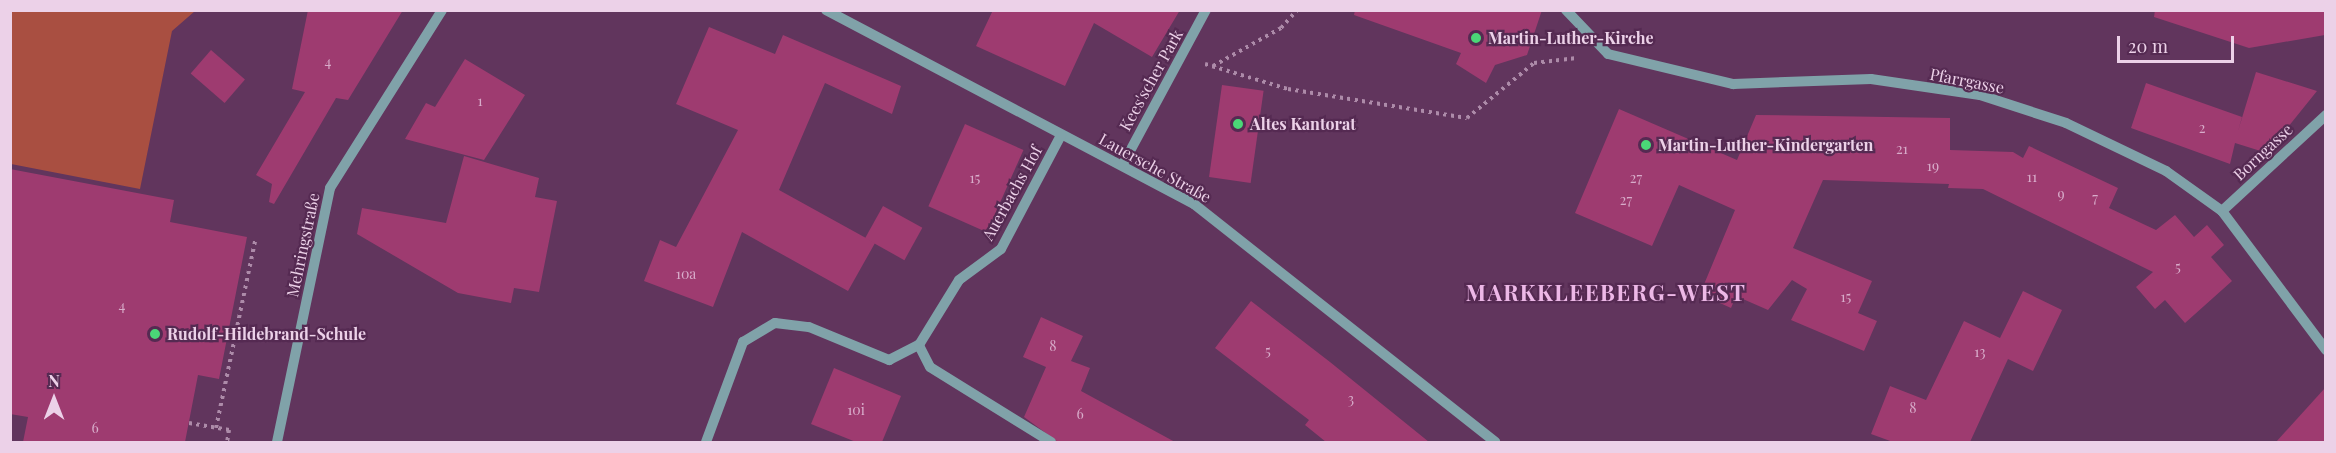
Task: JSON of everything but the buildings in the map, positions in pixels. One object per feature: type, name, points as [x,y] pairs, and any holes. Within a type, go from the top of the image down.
[{"type":"street","name":"Mehringstraße","points":[[277,442],[330,188],[442,10]]},
{"type":"street","name":"Lauersche Straße","points":[[826,10],[1061,135],[1123,164],[1194,204],[1495,442]]},
{"type":"street","name":"Kees'scher Park","points":[[1123,164],[1206,10]]},
{"type":"street","points":[[1566,10],[1608,54]]},
{"type":"street","name":"Pfarrgasse","points":[[1608,54],[1733,84],[1871,79],[1980,95],[2066,123],[2166,171],[2222,212],[2325,350]]},
{"type":"street","name":"Borngasse","points":[[2222,212],[2325,115]]},
{"type":"street","name":"Auerbachs Hof","points":[[919,345],[959,280],[1001,249],[1061,135]]},
{"type":"street","points":[[706,442],[743,342],[775,323],[809,327],[890,360],[919,345],[930,367],[1050,442]]},
{"type":"path","points":[[1212,66],[1281,28],[1297,10]]},
{"type":"path","points":[[1182,57],[1288,89],[1467,118],[1534,63],[1608,54]]},
{"type":"path","points":[[216,428],[255,241]]},
{"type":"path","points":[[189,423],[230,430],[227,442]]},
{"type":"shaded area","points":[[10,11],[195,11],[172,31],[140,189],[11,164]]},
{"type":"place","name":"Martin-Luther-Kirche","points":[[1476,38]]},
{"type":"place","name":"Altes Kantorat","points":[[1238,124]]},
{"type":"place","name":"Martin-Luther-Kindergarten","points":[[1646,145]]},
{"type":"place","name":"Rudolf-Hildebrand-Schule","points":[[155,334]]},
{"type":"district","name":"MARKKLEEBERG-WEST","points":[[1606,293]]}]
